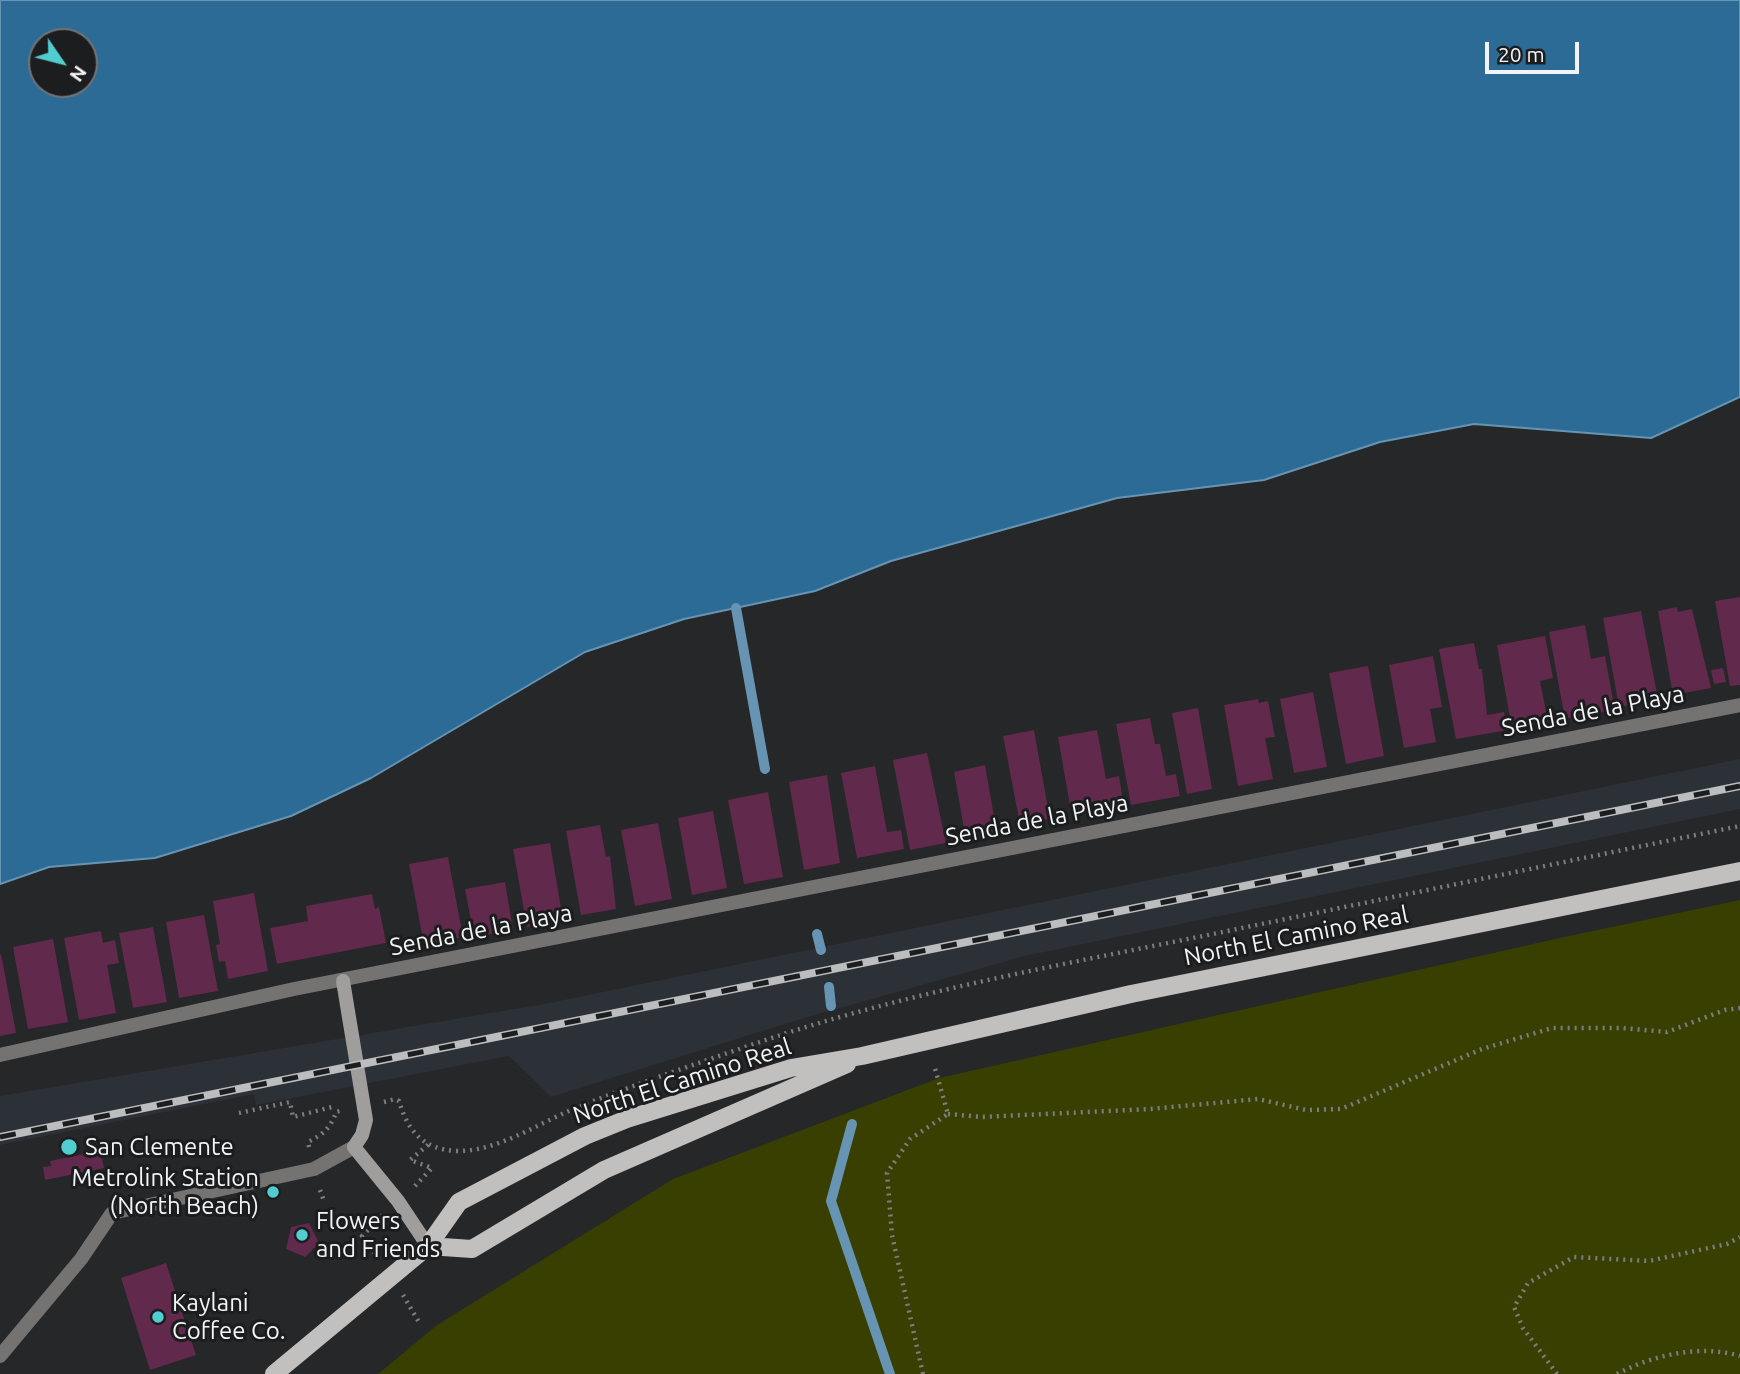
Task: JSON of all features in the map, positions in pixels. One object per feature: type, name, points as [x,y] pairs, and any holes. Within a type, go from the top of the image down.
[{"type":"main road","name":"North El Camino Real","points":[[274,1374],[428,1246],[459,1202],[585,1136],[791,1068],[862,1056],[1130,994],[1740,871]]},
{"type":"main road","name":"North El Camino Real","points":[[428,1246],[472,1249],[604,1170],[803,1086],[862,1056]]},
{"type":"street","name":"Senda de la Playa","points":[[0,1055],[343,981],[1740,705]]},
{"type":"street","points":[[0,1356],[81,1259],[112,1213],[314,1169],[354,1147],[362,1135],[366,1120],[343,981]]},
{"type":"street","points":[[354,1147],[398,1201],[428,1246]]},
{"type":"path","points":[[389,1101],[399,1101],[408,1128],[429,1144],[454,1151],[491,1145],[631,1087],[789,1032],[930,995],[1123,952],[1740,826]]},
{"type":"path","points":[[923,1374],[892,1235],[887,1173],[910,1139],[948,1114],[982,1117],[1150,1109],[1258,1099],[1306,1110],[1341,1109],[1482,1049],[1552,1028],[1622,1028],[1667,1032],[1726,1010],[1740,1008]]},
{"type":"path","points":[[934,1065],[948,1114]]},
{"type":"path","points":[[239,1113],[290,1102],[293,1117],[336,1109],[327,1129],[307,1142]]},
{"type":"path","points":[[428,1174],[432,1168],[411,1160],[429,1144]]},
{"type":"path","points":[[1557,1374],[1523,1328],[1514,1307],[1528,1283],[1574,1257],[1649,1261],[1727,1244],[1740,1237]]},
{"type":"path","points":[[1617,1374],[1644,1360],[1668,1356],[1717,1349],[1740,1356]]},
{"type":"shaded area","points":[[1740,759],[1740,809],[1025,956],[801,1019],[551,1097],[509,1056],[256,1105],[254,1094],[0,1145],[0,1096],[544,1004]]},
{"type":"green space","points":[[1740,900],[1740,1374],[378,1374],[437,1325],[673,1179],[939,1078]]},
{"type":"water","points":[[0,0],[1740,0],[1740,397],[1651,438],[1474,424],[1380,442],[1264,480],[1117,498],[891,561],[815,591],[684,619],[585,652],[371,778],[291,816],[155,858],[49,867],[0,884]]},
{"type":"building","points":[[1740,597],[1740,685],[1730,686],[1715,601]]},
{"type":"building","points":[[1677,607],[1678,612],[1692,609],[1711,688],[1673,695],[1658,611]]},
{"type":"building","points":[[1641,611],[1658,699],[1619,707],[1603,618]]},
{"type":"building","points":[[1585,625],[1591,659],[1605,656],[1615,710],[1565,719],[1549,632]]},
{"type":"building","points":[[1545,636],[1553,678],[1540,681],[1548,722],[1512,729],[1497,645]]},
{"type":"building","points":[[1474,643],[1479,669],[1482,669],[1487,715],[1504,712],[1508,730],[1456,739],[1439,649]]},
{"type":"building","points":[[1433,656],[1442,707],[1430,709],[1436,742],[1404,748],[1389,665]]},
{"type":"building","points":[[1368,666],[1384,756],[1346,764],[1329,673]]},
{"type":"building","points":[[1723,668],[1726,682],[1714,684],[1711,670]]},
{"type":"building","points":[[1313,692],[1327,767],[1294,773],[1280,699]]},
{"type":"building","points":[[1258,699],[1259,703],[1268,701],[1275,737],[1265,738],[1273,779],[1238,786],[1224,705]]},
{"type":"building","points":[[1198,708],[1212,789],[1187,794],[1172,713]]},
{"type":"building","points":[[1150,718],[1155,744],[1160,744],[1166,776],[1176,774],[1180,796],[1131,805],[1116,724]]},
{"type":"building","points":[[1034,730],[1050,819],[1020,824],[1003,736]]},
{"type":"building","points":[[1097,730],[1106,779],[1119,776],[1124,807],[1072,817],[1058,737]]},
{"type":"building","points":[[927,753],[946,843],[910,850],[893,760]]},
{"type":"building","points":[[985,765],[997,834],[966,840],[954,772]]},
{"type":"building","points":[[875,766],[887,832],[901,830],[904,849],[857,858],[841,773]]},
{"type":"building","points":[[827,775],[840,863],[804,870],[789,782]]},
{"type":"building","points":[[768,792],[783,877],[744,884],[728,800]]},
{"type":"building","points":[[713,811],[727,888],[692,895],[678,818]]},
{"type":"building","points":[[658,823],[672,899],[635,906],[621,830]]},
{"type":"building","points":[[600,825],[606,857],[610,856],[616,909],[581,915],[566,831]]},
{"type":"building","points":[[550,843],[563,920],[527,927],[513,849]]},
{"type":"building","points":[[448,857],[463,937],[424,945],[409,864]]},
{"type":"building","points":[[505,882],[513,930],[474,937],[465,889]]},
{"type":"building","points":[[254,893],[268,971],[228,979],[225,961],[219,962],[216,945],[220,944],[213,901]]},
{"type":"building","points":[[372,894],[375,909],[379,907],[386,943],[277,964],[270,928],[308,921],[306,906]]},
{"type":"building","points":[[204,915],[218,991],[179,998],[166,922]]},
{"type":"building","points":[[153,927],[167,1002],[133,1008],[119,933]]},
{"type":"building","points":[[101,931],[103,943],[115,940],[119,963],[107,965],[116,1013],[79,1020],[64,938]]},
{"type":"building","points":[[53,939],[68,1022],[28,1029],[13,947]]},
{"type":"building","points":[[0,955],[16,1033],[0,1036]]},
{"type":"building","points":[[89,1153],[90,1157],[101,1155],[104,1168],[45,1180],[43,1167],[51,1166],[50,1161]]},
{"type":"building","name":"Flowers and Friends","points":[[309,1223],[319,1243],[305,1257],[286,1249],[291,1227]]},
{"type":"building","name":"Kaylani Coffee Co.","points":[[166,1263],[196,1355],[150,1370],[121,1278]]},
{"type":"waterway","points":[[736,608],[765,769]]},
{"type":"waterway","points":[[817,934],[821,950]]},
{"type":"waterway","points":[[829,987],[831,1006]]},
{"type":"waterway","points":[[852,1124],[831,1201],[890,1374]]},
{"type":"railway","points":[[0,1137],[1740,786]]},
{"type":"place","name":"San Clemente","points":[[69,1147]]},
{"type":"place","name":"Metrolink Station (North Beach)","points":[[273,1192]]},
{"type":"place","name":"Flowers and Friends","points":[[302,1235]]},
{"type":"place","name":"Kaylani Coffee Co.","points":[[158,1317]]}]
